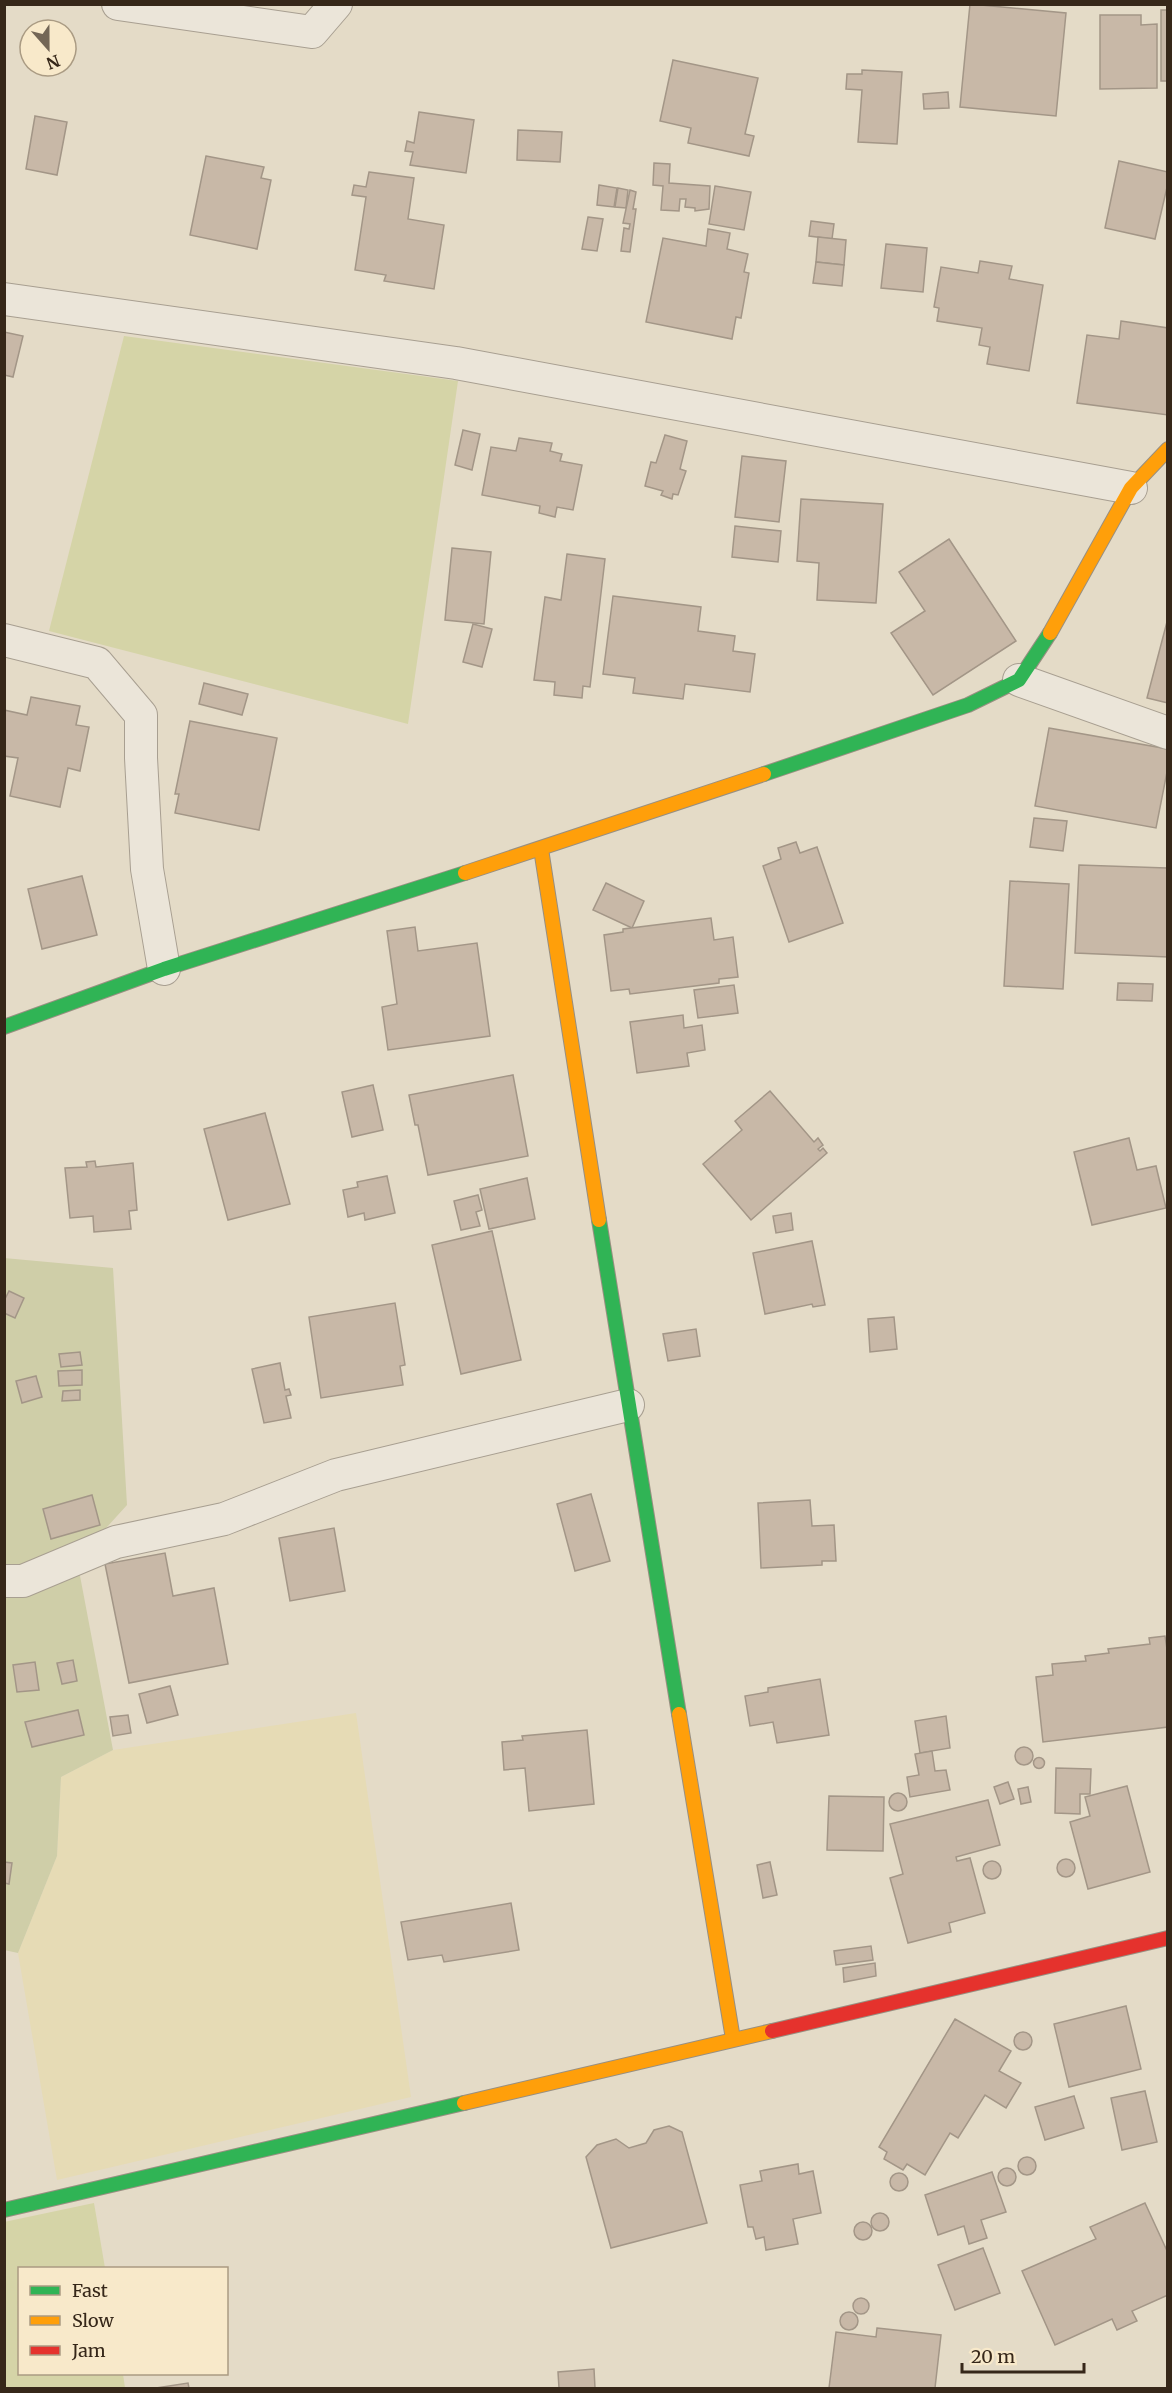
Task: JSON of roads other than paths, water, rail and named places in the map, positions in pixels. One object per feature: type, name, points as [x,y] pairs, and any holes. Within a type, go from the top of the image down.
[{"type":"street","points":[[118,4],[312,32],[336,4]]},
{"type":"street","points":[[4,299],[456,363],[1131,488]]},
{"type":"street","points":[[4,1027],[164,969],[541,849],[968,705],[1019,680],[1053,629],[1131,488],[1167,449]]},
{"type":"street","points":[[4,640],[97,663],[141,715],[147,869],[164,969]]},
{"type":"street","points":[[1019,680],[1167,732]]},
{"type":"street","points":[[541,849],[628,1405],[733,2039]]},
{"type":"street","points":[[4,1581],[23,1581],[116,1542],[224,1519],[336,1475],[628,1405]]},
{"type":"street","points":[[4,2210],[1167,1938]]}]
